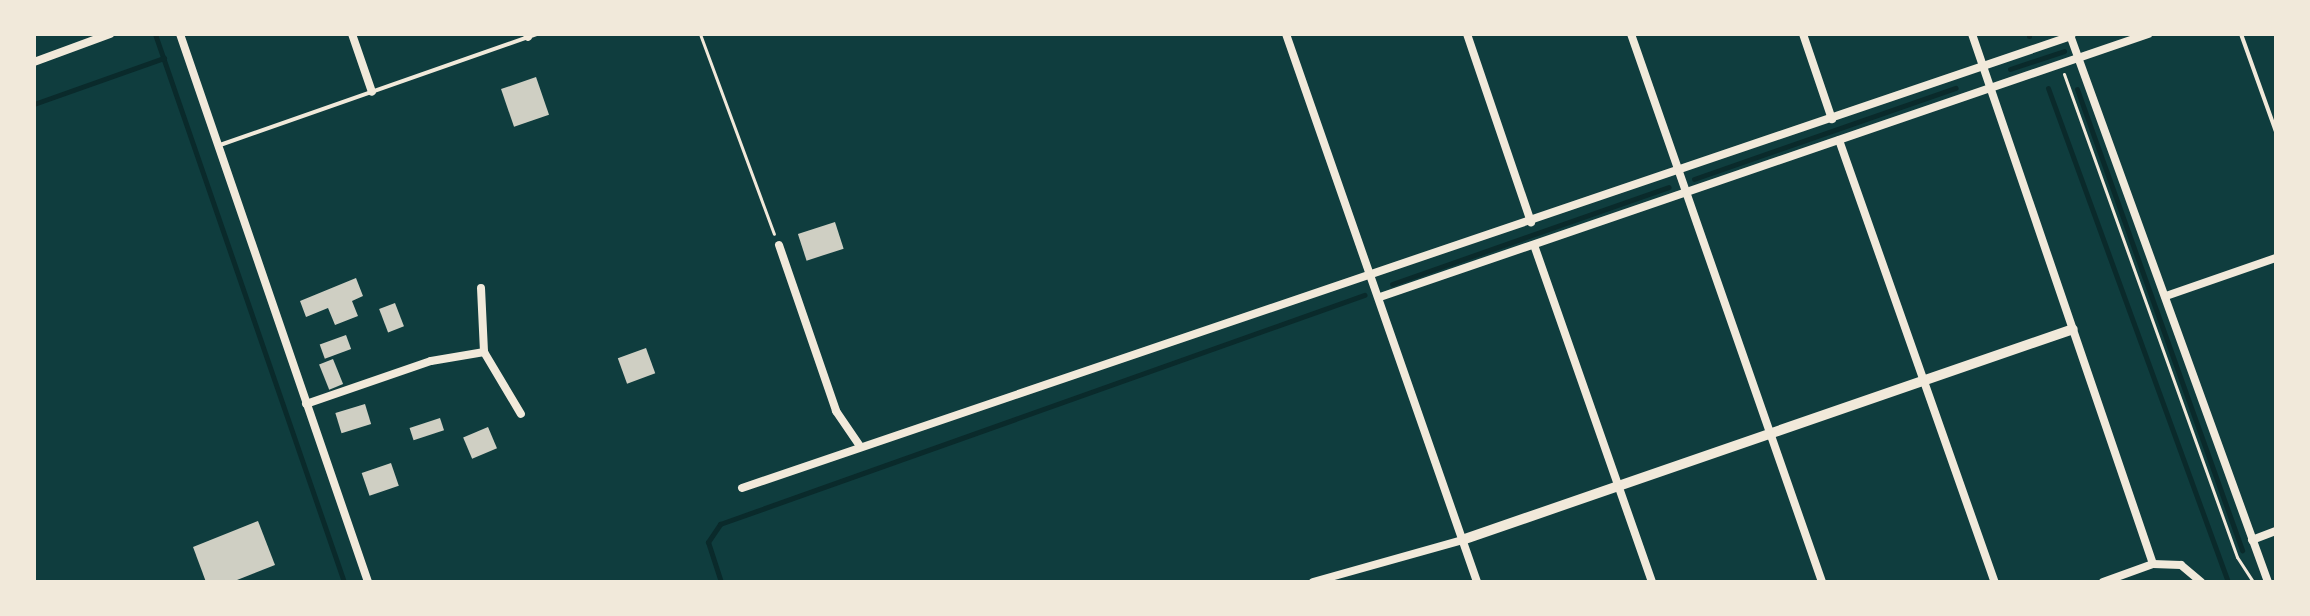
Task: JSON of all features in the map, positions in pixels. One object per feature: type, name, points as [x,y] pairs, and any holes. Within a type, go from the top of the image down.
[{"type":"street","points":[[180,34],[368,582]]},
{"type":"street","points":[[352,34],[372,92]]},
{"type":"street","points":[[1286,34],[1477,582]]},
{"type":"street","points":[[1467,34],[1531,222]]},
{"type":"street","points":[[1631,34],[1822,582]]},
{"type":"street","points":[[1803,34],[1832,119]]},
{"type":"street","points":[[1972,34],[2153,564]]},
{"type":"street","points":[[1380,297],[2148,34]]},
{"type":"street","points":[[34,62],[110,35]]},
{"type":"street","points":[[742,488],[1531,222],[2071,35],[2268,582]]},
{"type":"street","points":[[1839,140],[1995,582]]},
{"type":"street","points":[[779,245],[836,411],[860,446]]},
{"type":"street","points":[[1534,245],[1652,582]]},
{"type":"street","points":[[2166,296],[2276,258]]},
{"type":"street","points":[[481,288],[484,352],[521,414]]},
{"type":"street","points":[[1313,582],[1462,540],[2073,329]]},
{"type":"street","points":[[306,404],[431,361],[484,352]]},
{"type":"street","points":[[2252,540],[2276,531]]},
{"type":"street","points":[[2103,582],[2153,564],[2181,565],[2201,582]]},
{"type":"lane","points":[[2241,34],[2276,132]]},
{"type":"lane","points":[[218,146],[531,35]]},
{"type":"path","points":[[700,34],[779,245]]},
{"type":"path","points":[[2060,64],[2237,557],[2253,582]]},
{"type":"building","points":[[536,77],[549,115],[514,127],[501,89]]},
{"type":"building","points":[[835,222],[844,249],[807,261],[798,234]]},
{"type":"building","points":[[356,278],[363,296],[352,301],[358,316],[335,325],[328,308],[306,317],[300,301]]},
{"type":"building","points":[[395,303],[404,326],[388,332],[379,309]]},
{"type":"building","points":[[346,335],[351,349],[325,359],[320,345]]},
{"type":"building","points":[[646,348],[655,373],[627,384],[618,358]]},
{"type":"building","points":[[333,359],[343,384],[329,390],[319,365]]},
{"type":"building","points":[[365,404],[371,424],[341,433],[335,413]]},
{"type":"building","points":[[440,418],[444,430],[414,440],[410,428]]},
{"type":"building","points":[[488,427],[497,448],[472,459],[463,438]]},
{"type":"building","points":[[391,463],[399,486],[370,496],[362,473]]},
{"type":"building","points":[[258,521],[275,565],[232,582],[206,582],[193,547]]},
{"type":"waterway","points":[[155,34],[344,582]]},
{"type":"waterway","points":[[2010,69],[2064,51]]},
{"type":"waterway","points":[[34,104],[164,58]]},
{"type":"waterway","points":[[1694,179],[1956,88]]},
{"type":"waterway","points":[[2048,88],[2228,582]]},
{"type":"waterway","points":[[2077,89],[2242,550]]},
{"type":"waterway","points":[[1392,284],[1669,187]]},
{"type":"waterway","points":[[721,582],[708,542],[720,524],[1364,295]]}]
